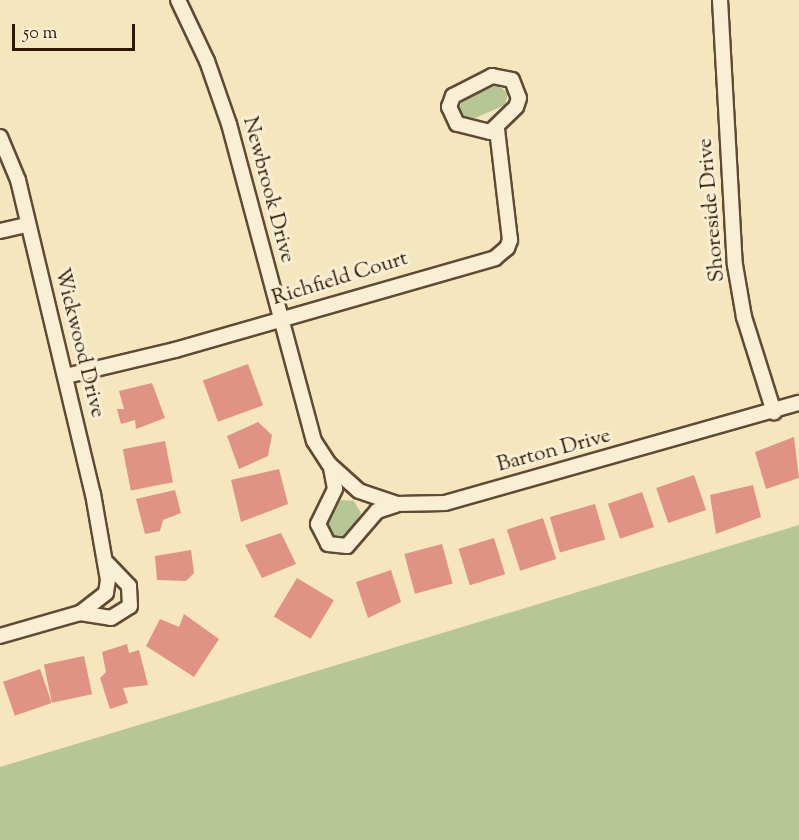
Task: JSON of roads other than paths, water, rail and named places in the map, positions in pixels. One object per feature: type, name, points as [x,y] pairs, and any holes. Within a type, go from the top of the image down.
[{"type":"street","name":"Newbrook Drive","points":[[178,0],[207,61],[230,124],[306,416],[314,441],[329,464]]},
{"type":"street","name":"Shoreside Drive","points":[[720,0],[735,265],[744,317],[774,412]]},
{"type":"street","points":[[492,76],[512,81],[519,98],[516,107],[497,129],[490,132],[457,124],[448,107],[453,96],[492,76]]},
{"type":"street","name":"Richfield Court","points":[[66,376],[175,350],[495,258],[507,248],[507,189],[497,129]]},
{"type":"street","name":"Wickwood Drive","points":[[0,137],[18,180],[27,225],[66,376],[107,563],[106,593],[80,613]]},
{"type":"street","points":[[0,231],[27,225]]},
{"type":"street","name":"Barton Drive","points":[[329,464],[359,491],[397,504],[445,503],[774,412],[799,403]]},
{"type":"street","points":[[329,464],[335,489],[318,524],[328,544],[347,546],[377,511],[397,504]]},
{"type":"street","points":[[0,636],[80,613],[111,618],[130,606],[129,586],[107,563]]}]
